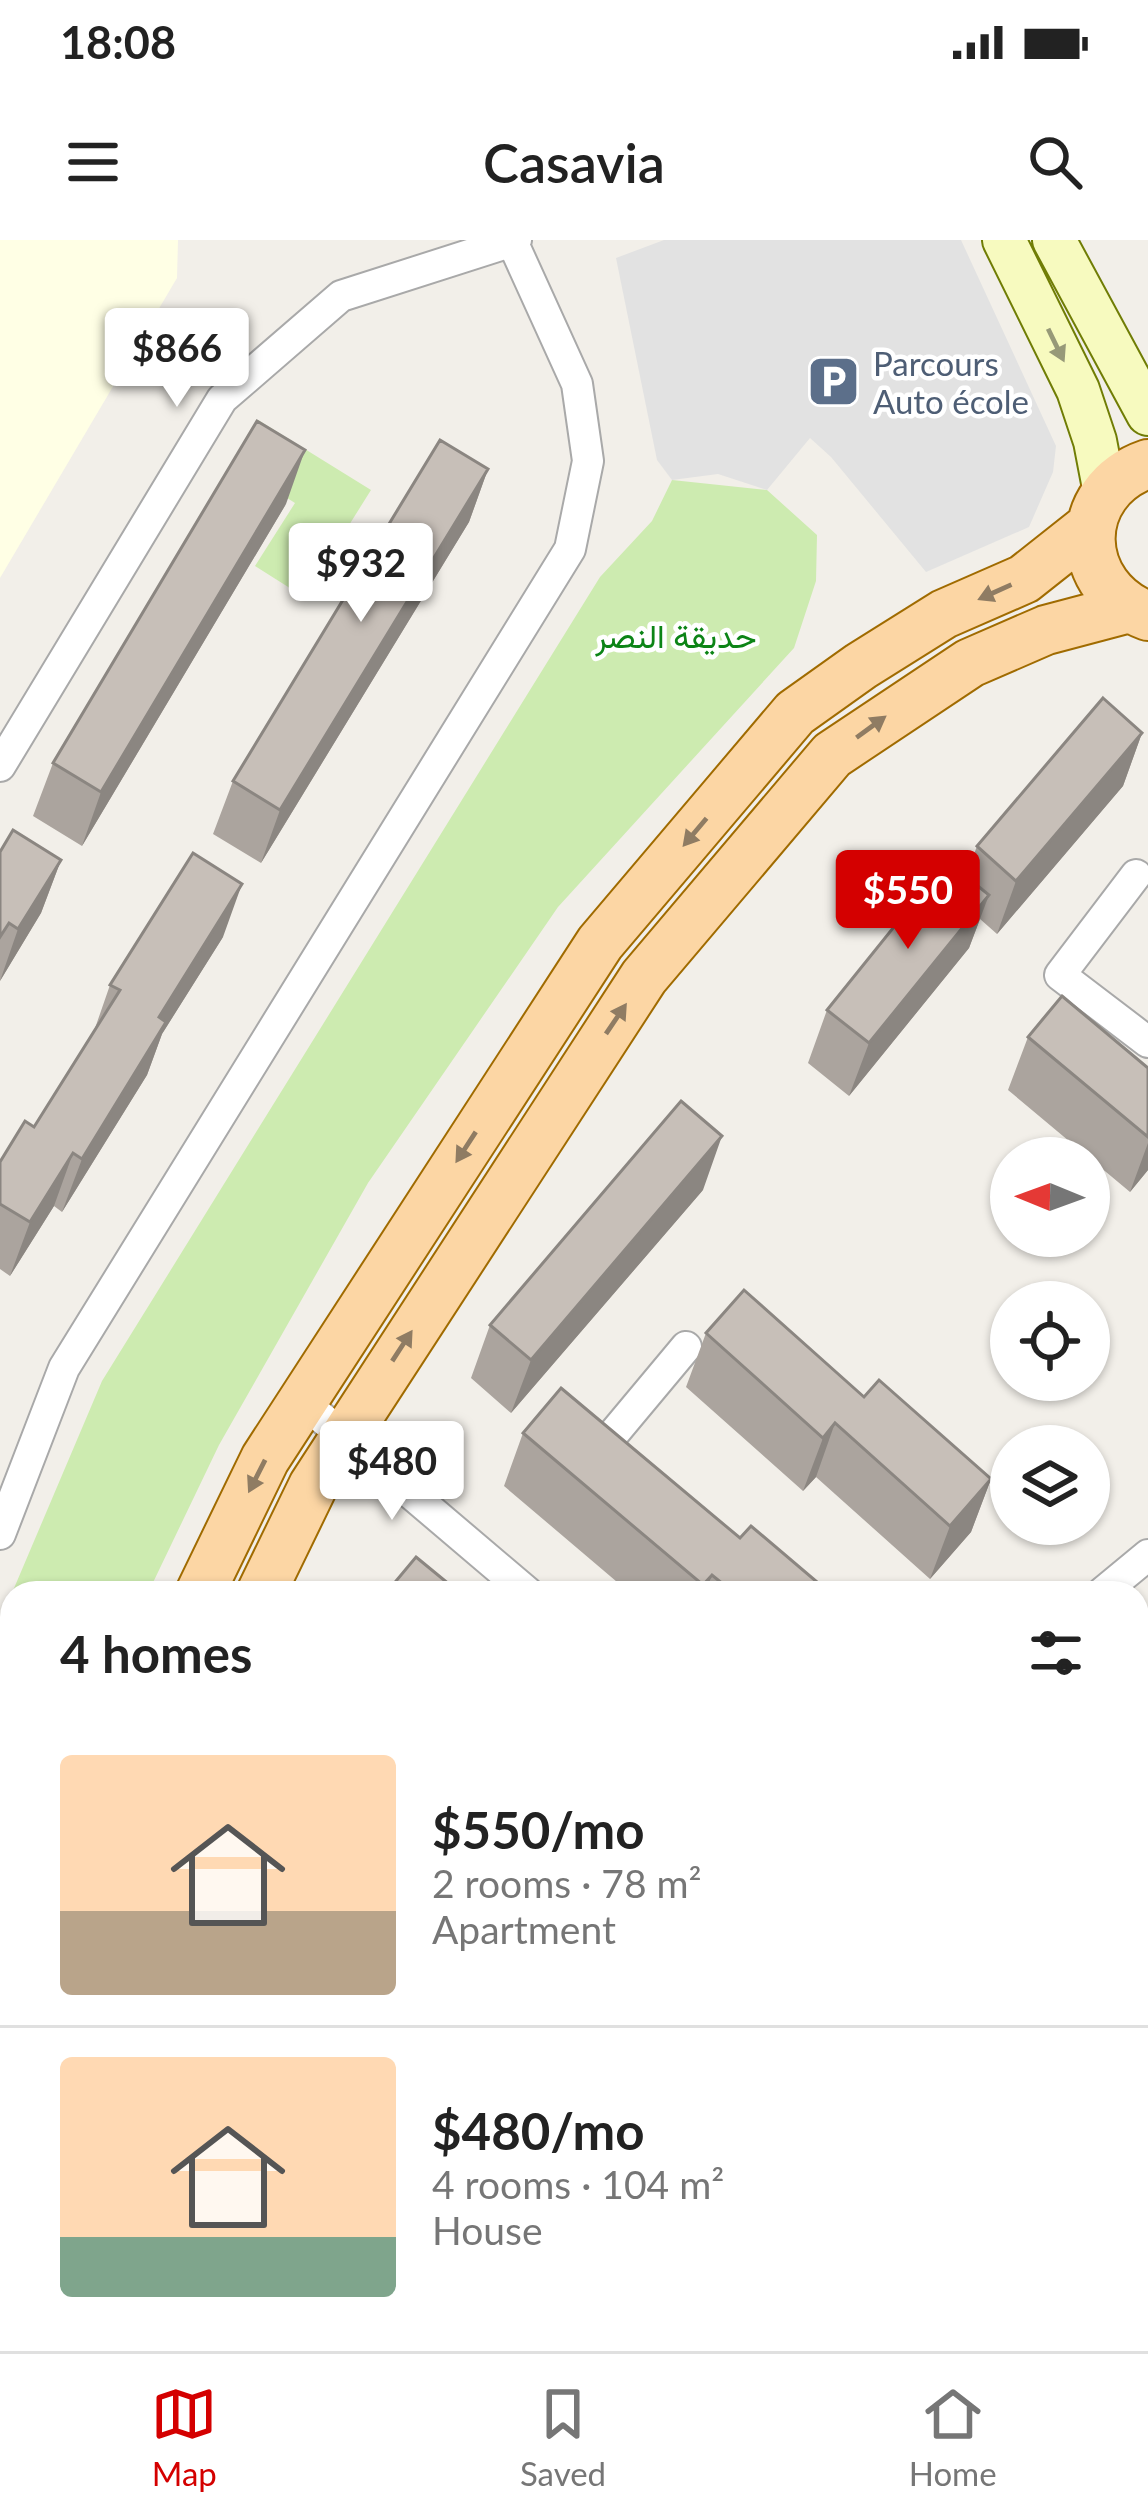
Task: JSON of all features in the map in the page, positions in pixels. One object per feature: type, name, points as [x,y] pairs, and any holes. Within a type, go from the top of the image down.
[{"type":"main road","points":[[1004,240],[1083,401],[1098,510],[1094,564],[1114,597],[1139,612]]},
{"type":"main road","points":[[1054,240],[1148,414]]},
{"type":"main road","points":[[206,1581],[265,1459],[600,943],[795,713],[944,614],[1024,579],[1098,510],[1122,477],[1148,464]]},
{"type":"main road","points":[[267,1581],[313,1486],[644,976],[832,754],[970,664],[1046,630],[1139,612]]},
{"type":"street","points":[[0,766],[222,399],[341,296],[514,241],[578,384],[588,460],[570,550],[64,1368],[0,1534]]},
{"type":"street","points":[[1136,875],[1060,975],[1148,1042]]},
{"type":"street","points":[[638,1476],[600,1450],[686,1347]]},
{"type":"street","points":[[302,1401],[513,1581]]},
{"type":"street","points":[[1117,1581],[1147,1558]]},
{"type":"shaded area","points":[[0,240],[178,240],[177,278],[0,578]]},
{"type":"shaded area","name":"Parcours Auto école","points":[[664,240],[961,240],[1056,446],[1053,472],[1029,527],[926,572],[810,438],[767,490],[718,474],[672,480],[657,460],[616,258]]},
{"type":"green space","points":[[258,420],[371,490],[304,597],[255,566],[295,503],[232,463]]},
{"type":"green space","name":"حديقة النصر","points":[[672,480],[767,490],[817,535],[816,581],[794,648],[558,907],[368,1183],[219,1445],[154,1581],[17,1581],[102,1381],[600,577],[652,521]]},
{"type":"building","points":[[257,421],[305,450],[101,792],[53,763]]},
{"type":"building","points":[[440,440],[488,469],[280,810],[233,781]]},
{"type":"building","points":[[1103,698],[1142,733],[1016,881],[977,846]]},
{"type":"building","points":[[13,830],[61,860],[18,929],[9,923],[0,937],[0,852]]},
{"type":"building","points":[[193,853],[242,884],[159,1017],[166,1022],[82,1159],[73,1153],[30,1222],[0,1204],[0,1162],[25,1121],[34,1127],[120,990],[110,985]]},
{"type":"building","points":[[947,861],[989,895],[869,1043],[827,1010]]},
{"type":"building","points":[[1062,996],[1148,1068],[1148,1137],[1028,1037]]},
{"type":"building","points":[[681,1101],[722,1136],[531,1360],[490,1325]]},
{"type":"building","points":[[744,1290],[864,1397],[879,1380],[990,1480],[950,1526],[835,1423],[823,1438],[706,1333]]},
{"type":"building","points":[[561,1388],[740,1538],[751,1526],[816,1581],[719,1581],[712,1575],[698,1581],[523,1433]]},
{"type":"building","points":[[416,1557],[445,1581],[396,1581]]},
{"type":"place","name":"Parcours Auto école","points":[[834,382]]}]
